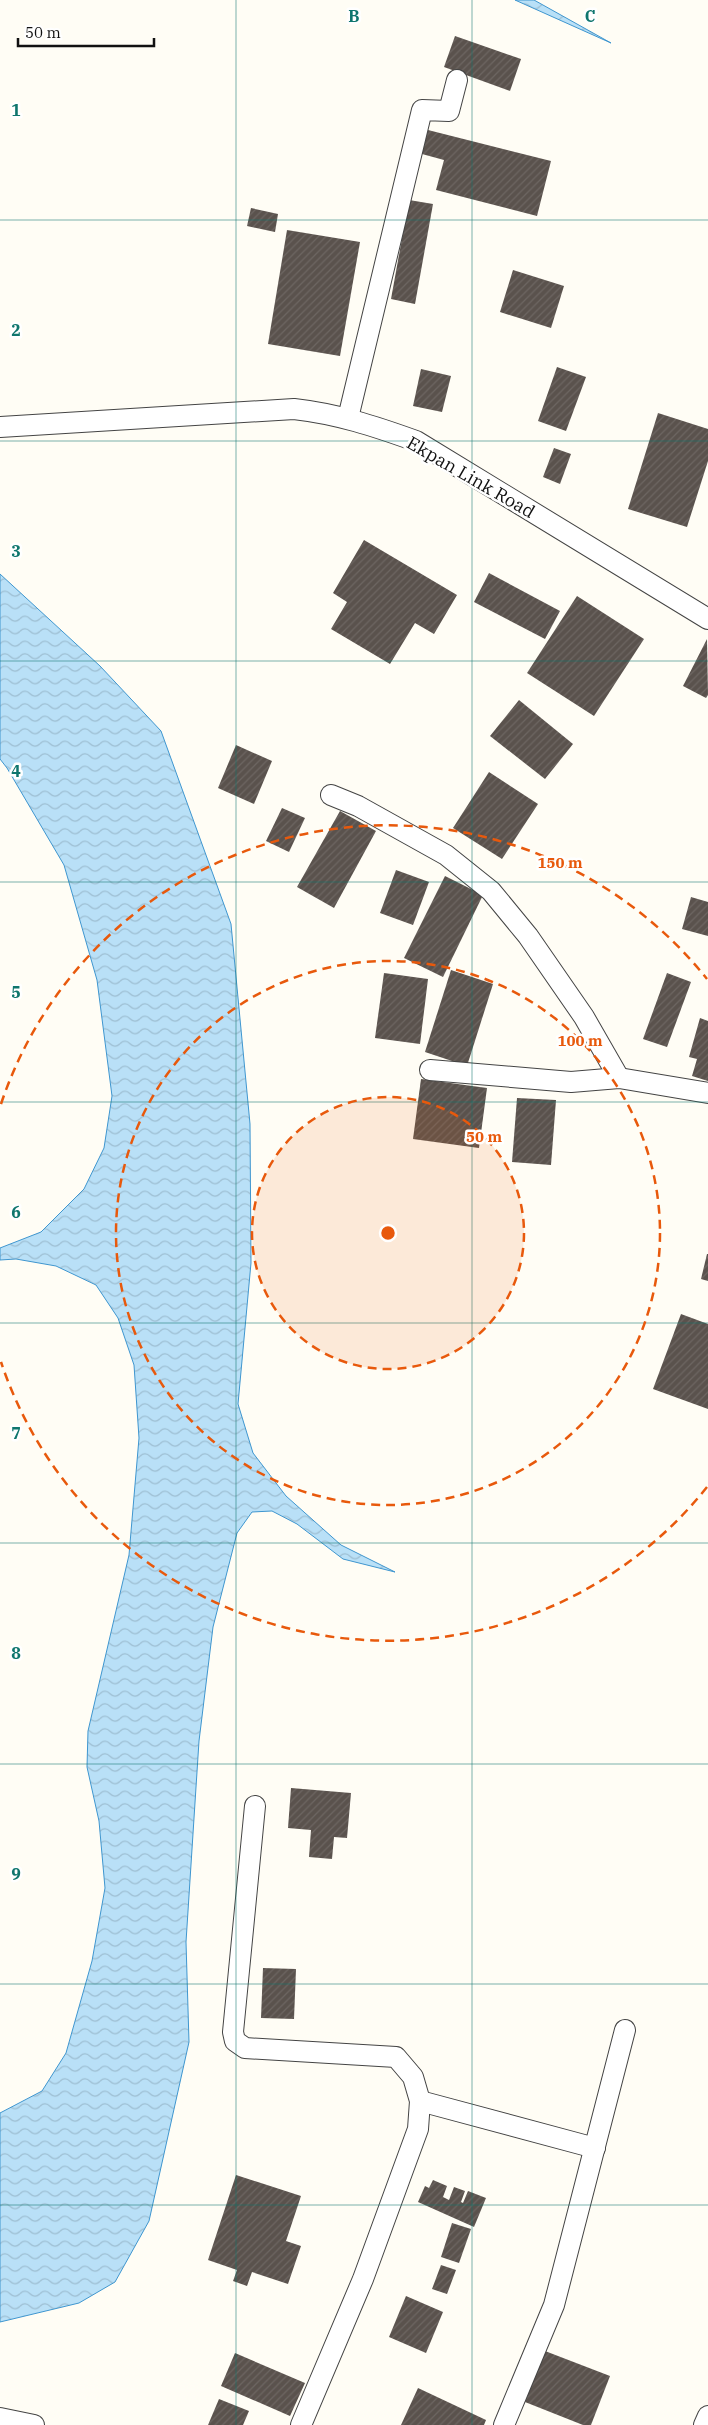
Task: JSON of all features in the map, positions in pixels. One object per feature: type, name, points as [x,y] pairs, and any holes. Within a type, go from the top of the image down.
[{"type":"street","points":[[348,418],[422,110],[449,111],[457,80]]},
{"type":"street","name":"Ekpan Link Road","points":[[0,426],[294,409],[330,413],[416,441],[708,620]]},
{"type":"street","points":[[331,795],[358,806],[446,855],[491,891],[528,936],[584,1017],[620,1078]]},
{"type":"street","points":[[430,1070],[571,1082],[620,1078],[708,1093]]},
{"type":"street","points":[[255,1806],[233,2032],[236,2041],[245,2048],[396,2057],[413,2077],[420,2101],[418,2129],[363,2279],[301,2425]]},
{"type":"street","points":[[504,2425],[554,2305],[626,2030]]},
{"type":"street","points":[[420,2101],[595,2148]]},
{"type":"street","points":[[704,2425],[708,2416]]},
{"type":"street","points":[[0,2418],[34,2425]]},
{"type":"water","points":[[515,0],[534,0],[611,43]]},
{"type":"water","points":[[0,574],[100,666],[161,731],[231,924],[250,1124],[251,1263],[238,1404],[253,1453],[286,1496],[341,1545],[395,1572],[343,1559],[297,1524],[272,1511],[252,1512],[237,1533],[213,1627],[199,1741],[186,1942],[189,2042],[149,2221],[115,2282],[79,2303],[0,2322],[0,2113],[42,2091],[66,2053],[92,1961],[105,1888],[99,1821],[87,1767],[88,1731],[129,1555],[139,1438],[134,1365],[118,1318],[96,1285],[56,1266],[16,1259],[0,1260],[0,1248],[41,1232],[84,1189],[104,1148],[112,1096],[97,980],[64,865],[0,759]]},
{"type":"building","points":[[455,36],[521,59],[510,91],[444,67]]},
{"type":"building","points":[[428,130],[551,161],[537,216],[436,190],[444,160],[422,154]]},
{"type":"building","points":[[409,200],[433,204],[415,304],[391,299]]},
{"type":"building","points":[[251,208],[278,214],[275,232],[247,226]]},
{"type":"building","points":[[287,230],[360,242],[340,356],[268,344]]},
{"type":"building","points":[[513,270],[564,286],[551,328],[500,312]]},
{"type":"building","points":[[557,367],[586,377],[566,431],[538,421]]},
{"type":"building","points":[[421,369],[451,376],[442,412],[413,406]]},
{"type":"building","points":[[658,413],[708,429],[708,461],[687,527],[628,509]]},
{"type":"building","points":[[554,448],[571,454],[560,484],[543,477]]},
{"type":"building","points":[[364,540],[457,595],[434,634],[415,623],[390,664],[331,629],[347,602],[333,593]]},
{"type":"building","points":[[489,573],[560,611],[545,639],[474,602]]},
{"type":"building","points":[[577,596],[644,639],[594,716],[527,673]]},
{"type":"building","points":[[707,639],[708,695],[706,698],[683,686]]},
{"type":"building","points":[[519,700],[573,744],[545,779],[490,736]]},
{"type":"building","points":[[236,745],[272,761],[254,804],[218,788]]},
{"type":"building","points":[[489,772],[538,804],[502,859],[453,828]]},
{"type":"building","points":[[282,808],[305,818],[289,852],[266,841]]},
{"type":"building","points":[[340,811],[376,831],[334,908],[297,887]]},
{"type":"building","points":[[396,870],[429,882],[413,925],[380,913]]},
{"type":"building","points":[[445,876],[483,895],[443,977],[404,958]]},
{"type":"building","points":[[691,897],[708,902],[708,936],[682,929]]},
{"type":"building","points":[[451,970],[493,984],[467,1066],[425,1052]]},
{"type":"building","points":[[384,973],[428,979],[420,1044],[375,1038]]},
{"type":"building","points":[[667,973],[691,982],[667,1047],[643,1039]]},
{"type":"building","points":[[700,1018],[708,1021],[708,1081],[692,1076],[697,1059],[689,1057]]},
{"type":"building","points":[[421,1079],[487,1088],[479,1148],[413,1139]]},
{"type":"building","points":[[517,1098],[556,1100],[551,1165],[512,1162]]},
{"type":"building","points":[[708,1254],[708,1281],[701,1279]]},
{"type":"building","points":[[681,1314],[708,1324],[708,1409],[653,1389]]},
{"type":"building","points":[[291,1788],[351,1793],[347,1838],[334,1837],[332,1859],[309,1857],[311,1830],[288,1828]]},
{"type":"building","points":[[263,1968],[296,1969],[294,2019],[261,2018]]},
{"type":"building","points":[[236,2175],[301,2196],[286,2241],[301,2246],[288,2284],[252,2272],[247,2286],[233,2281],[237,2270],[208,2260]]},
{"type":"building","points":[[433,2180],[447,2186],[443,2197],[449,2200],[454,2187],[465,2191],[461,2202],[463,2203],[468,2191],[486,2198],[474,2227],[418,2202],[425,2186],[429,2188]]},
{"type":"building","points":[[452,2223],[471,2229],[459,2263],[441,2257]]},
{"type":"building","points":[[441,2265],[456,2270],[447,2294],[432,2289]]},
{"type":"building","points":[[406,2296],[443,2312],[426,2353],[389,2337]]},
{"type":"building","points":[[545,2351],[610,2376],[591,2425],[583,2425],[525,2402]]},
{"type":"building","points":[[235,2353],[305,2383],[290,2416],[221,2386]]},
{"type":"building","points":[[418,2388],[486,2420],[484,2425],[401,2425]]},
{"type":"building","points":[[219,2399],[249,2411],[243,2425],[208,2425]]}]
